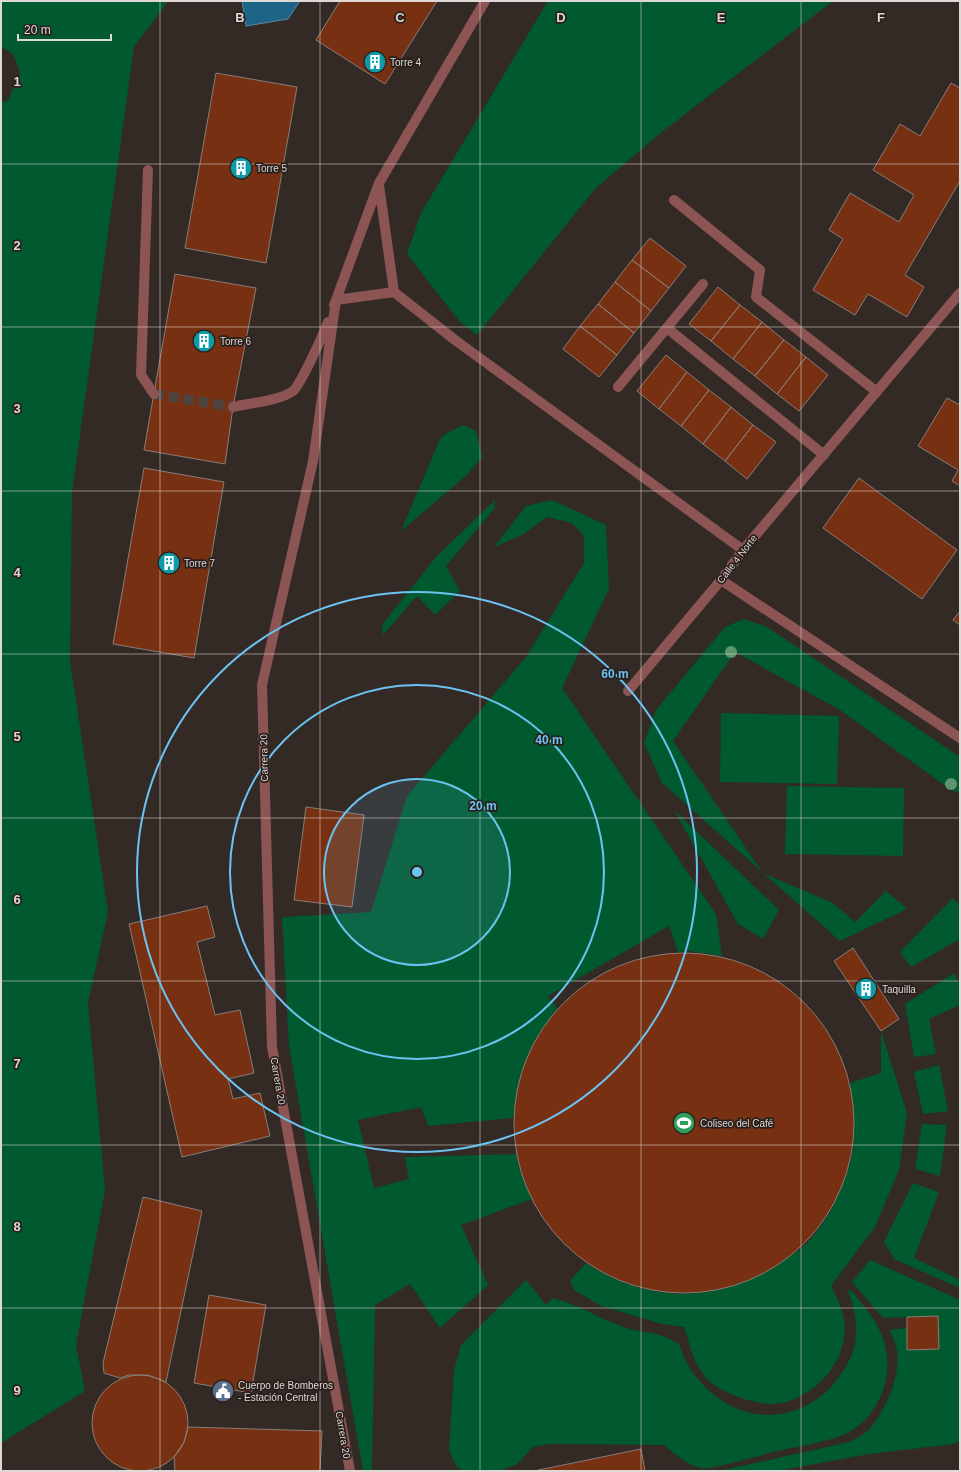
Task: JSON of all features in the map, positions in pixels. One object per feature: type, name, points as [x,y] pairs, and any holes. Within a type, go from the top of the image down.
[{"type":"street","points":[[233,407],[279,397],[294,391],[322,340],[379,183],[485,1]]},
{"type":"street","points":[[148,170],[141,375],[154,394]]},
{"type":"street","points":[[379,183],[394,292],[455,340],[743,550]]},
{"type":"street","points":[[674,200],[760,270],[756,297],[876,392]]},
{"type":"street","points":[[618,387],[703,284]]},
{"type":"street","points":[[336,300],[394,292]]},
{"type":"street","name":"Calle 4 Norte","points":[[628,691],[721,580],[743,550],[960,293]]},
{"type":"street","name":"Carrera 20","points":[[336,300],[313,461],[262,685],[272,1047],[350,1471]]},
{"type":"street","points":[[667,328],[824,454]]},
{"type":"street","points":[[721,580],[960,738]]},
{"type":"green space","points":[[1,1],[168,1],[134,47],[72,492],[70,661],[108,912],[88,1003],[105,1190],[76,1345],[85,1391],[1,1443],[1,101],[7,102],[20,73],[14,55],[1,46]]},
{"type":"green space","points":[[548,1],[833,1],[663,131],[596,188],[477,335],[460,322],[407,254],[421,213]]},
{"type":"green space","points":[[464,425],[476,431],[482,457],[467,475],[401,531],[440,439],[445,434]]},
{"type":"green space","points":[[495,500],[494,509],[446,566],[460,591],[435,615],[417,596],[383,635],[382,625],[436,557]]},
{"type":"green space","points":[[552,500],[606,525],[609,589],[562,688],[716,914],[722,956],[689,951],[678,952],[669,926],[548,996],[558,1009],[539,1033],[521,1074],[513,1118],[428,1126],[421,1107],[358,1120],[374,1188],[409,1179],[405,1157],[517,1154],[518,1163],[532,1199],[461,1225],[488,1285],[440,1328],[410,1284],[375,1305],[372,1471],[363,1471],[289,1046],[282,917],[371,912],[407,796],[526,657],[584,563],[584,536],[572,523],[547,517],[522,535],[494,547],[526,506]]},
{"type":"green space","points":[[744,619],[767,627],[960,757],[960,793],[951,790],[840,710],[735,652],[673,741],[762,872],[662,783],[644,743],[656,710],[725,627]]},
{"type":"green space","points":[[721,713],[839,716],[837,784],[720,782]]},
{"type":"green space","points":[[787,786],[904,788],[903,856],[785,854]]},
{"type":"green space","points":[[674,810],[779,910],[763,939],[738,924]]},
{"type":"green space","points":[[764,873],[833,903],[855,922],[886,891],[907,909],[840,941]]},
{"type":"green space","points":[[953,898],[960,905],[960,939],[911,967],[900,952]]},
{"type":"green space","points":[[954,973],[960,986],[960,1005],[929,1019],[936,1054],[914,1057],[905,1004]]},
{"type":"green space","points":[[881,1031],[907,1113],[899,1170],[875,1227],[831,1286],[839,1302],[843,1316],[844,1335],[841,1350],[834,1364],[825,1377],[814,1388],[801,1396],[786,1402],[771,1404],[753,1402],[744,1399],[722,1390],[706,1378],[699,1369],[684,1327],[662,1324],[601,1306],[574,1290],[570,1281],[586,1263],[610,1277],[635,1286],[660,1292],[686,1294],[711,1291],[736,1285],[761,1274],[802,1248],[823,1223],[843,1183],[850,1163],[854,1140],[850,1083],[881,1073]]},
{"type":"green space","points":[[939,1065],[948,1111],[923,1114],[914,1072]]},
{"type":"green space","points":[[922,1124],[947,1125],[940,1176],[915,1169]]},
{"type":"green space","points":[[913,1183],[939,1192],[914,1258],[960,1280],[960,1288],[894,1259],[884,1242]]},
{"type":"green space","points":[[870,1260],[960,1300],[960,1441],[954,1444],[869,1454],[777,1471],[719,1471],[849,1442],[861,1436],[872,1426],[883,1410],[895,1380],[898,1360],[897,1350],[889,1330],[907,1328],[907,1350],[939,1349],[938,1316],[883,1318],[852,1282]]},
{"type":"green space","points":[[526,1280],[546,1305],[553,1298],[571,1304],[624,1327],[664,1336],[679,1345],[693,1372],[715,1395],[732,1406],[751,1413],[770,1415],[789,1412],[807,1405],[824,1393],[839,1377],[846,1366],[855,1345],[856,1334],[854,1312],[847,1289],[853,1292],[867,1311],[883,1338],[887,1359],[887,1373],[884,1386],[880,1398],[865,1420],[855,1429],[843,1435],[818,1443],[773,1452],[715,1467],[702,1468],[692,1465],[664,1445],[550,1444],[533,1447],[517,1464],[499,1471],[463,1471],[457,1467],[449,1451],[454,1370],[461,1345]]},
{"type":"water","points":[[242,1],[300,1],[288,19],[246,26]]},
{"type":"building","name":"Torre 4","points":[[340,1],[437,1],[385,84],[316,40]]},
{"type":"building","name":"Torre 5","points":[[216,73],[297,87],[266,263],[185,248]]},
{"type":"building","points":[[951,83],[960,88],[960,181],[905,275],[924,287],[907,317],[868,294],[855,315],[813,290],[843,239],[829,230],[850,193],[899,222],[914,195],[873,170],[900,124],[920,136]]},
{"type":"building","points":[[650,238],[686,266],[669,288],[632,260]]},
{"type":"building","points":[[632,260],[669,288],[651,311],[615,282]]},
{"type":"building","name":"Torre 6","points":[[175,274],[256,288],[233,407],[225,464],[144,450]]},
{"type":"building","points":[[615,282],[651,311],[634,333],[598,304]]},
{"type":"building","points":[[718,287],[740,305],[711,341],[689,324]]},
{"type":"building","points":[[598,304],[634,333],[617,355],[580,326]]},
{"type":"building","points":[[740,305],[762,322],[733,359],[711,341]]},
{"type":"building","points":[[762,322],[784,340],[755,376],[733,359]]},
{"type":"building","points":[[580,326],[617,355],[599,377],[563,349]]},
{"type":"building","points":[[784,340],[806,357],[777,394],[755,376]]},
{"type":"building","points":[[666,355],[687,372],[659,409],[637,391]]},
{"type":"building","points":[[806,357],[828,375],[799,411],[777,394]]},
{"type":"building","points":[[687,372],[709,390],[681,426],[659,409]]},
{"type":"building","points":[[709,390],[731,407],[703,444],[681,426]]},
{"type":"building","points":[[947,398],[960,405],[960,486],[952,481],[958,470],[918,446]]},
{"type":"building","points":[[731,407],[753,425],[725,461],[703,444]]},
{"type":"building","points":[[753,425],[776,442],[747,479],[725,461]]},
{"type":"building","name":"Torre 7","points":[[144,468],[224,482],[194,658],[113,644]]},
{"type":"building","points":[[859,478],[957,550],[922,599],[823,528]]},
{"type":"building","points":[[960,611],[960,625],[953,620]]},
{"type":"building","points":[[306,807],[364,815],[352,907],[294,900]]},
{"type":"building","points":[[207,906],[215,937],[197,942],[215,1015],[240,1010],[254,1073],[228,1079],[233,1099],[260,1093],[270,1136],[182,1157],[129,924]]},
{"type":"building","name":"Taquilla","points":[[853,948],[899,1019],[881,1031],[834,961]]},
{"type":"building","name":"Coliseo del Café","points":[[667,953],[701,953],[733,960],[779,981],[792,991],[816,1015],[826,1028],[834,1043],[847,1074],[854,1106],[854,1140],[847,1172],[834,1203],[826,1218],[816,1231],[792,1255],[779,1265],[764,1273],[733,1286],[701,1293],[667,1293],[635,1286],[589,1265],[576,1255],[552,1231],[542,1218],[534,1203],[521,1172],[514,1140],[514,1106],[521,1074],[542,1028],[552,1015],[576,991],[589,981],[604,973],[635,960]]},
{"type":"building","points":[[143,1197],[202,1211],[166,1382],[148,1375],[129,1375],[120,1378],[104,1373],[103,1363]]},
{"type":"building","points":[[209,1295],[266,1305],[251,1393],[194,1383]]},
{"type":"building","points":[[938,1316],[939,1349],[907,1350],[907,1317]]},
{"type":"building","points":[[140,1375],[158,1379],[167,1383],[174,1389],[180,1396],[184,1405],[188,1423],[184,1441],[180,1450],[174,1457],[167,1463],[158,1467],[140,1471],[122,1467],[113,1463],[106,1457],[100,1450],[96,1441],[92,1423],[96,1405],[100,1396],[106,1389],[113,1383],[122,1379]]},
{"type":"building","points":[[188,1427],[322,1431],[320,1471],[175,1471],[174,1457],[184,1442]]},
{"type":"building","points":[[641,1449],[645,1471],[534,1471]]},
{"type":"tunnel","points":[[154,394],[233,407]]},
{"type":"place","name":"Torre 4","points":[[375,62]]},
{"type":"place","name":"Torre 5","points":[[241,168]]},
{"type":"place","name":"Torre 6","points":[[204,341]]},
{"type":"place","name":"Torre 7","points":[[169,563]]},
{"type":"place","name":"Taquilla","points":[[866,989]]},
{"type":"place","name":"Coliseo del Café","points":[[684,1123]]},
{"type":"place","name":"Cuerpo de Bomberos - Estación Central","points":[[223,1391]]}]
